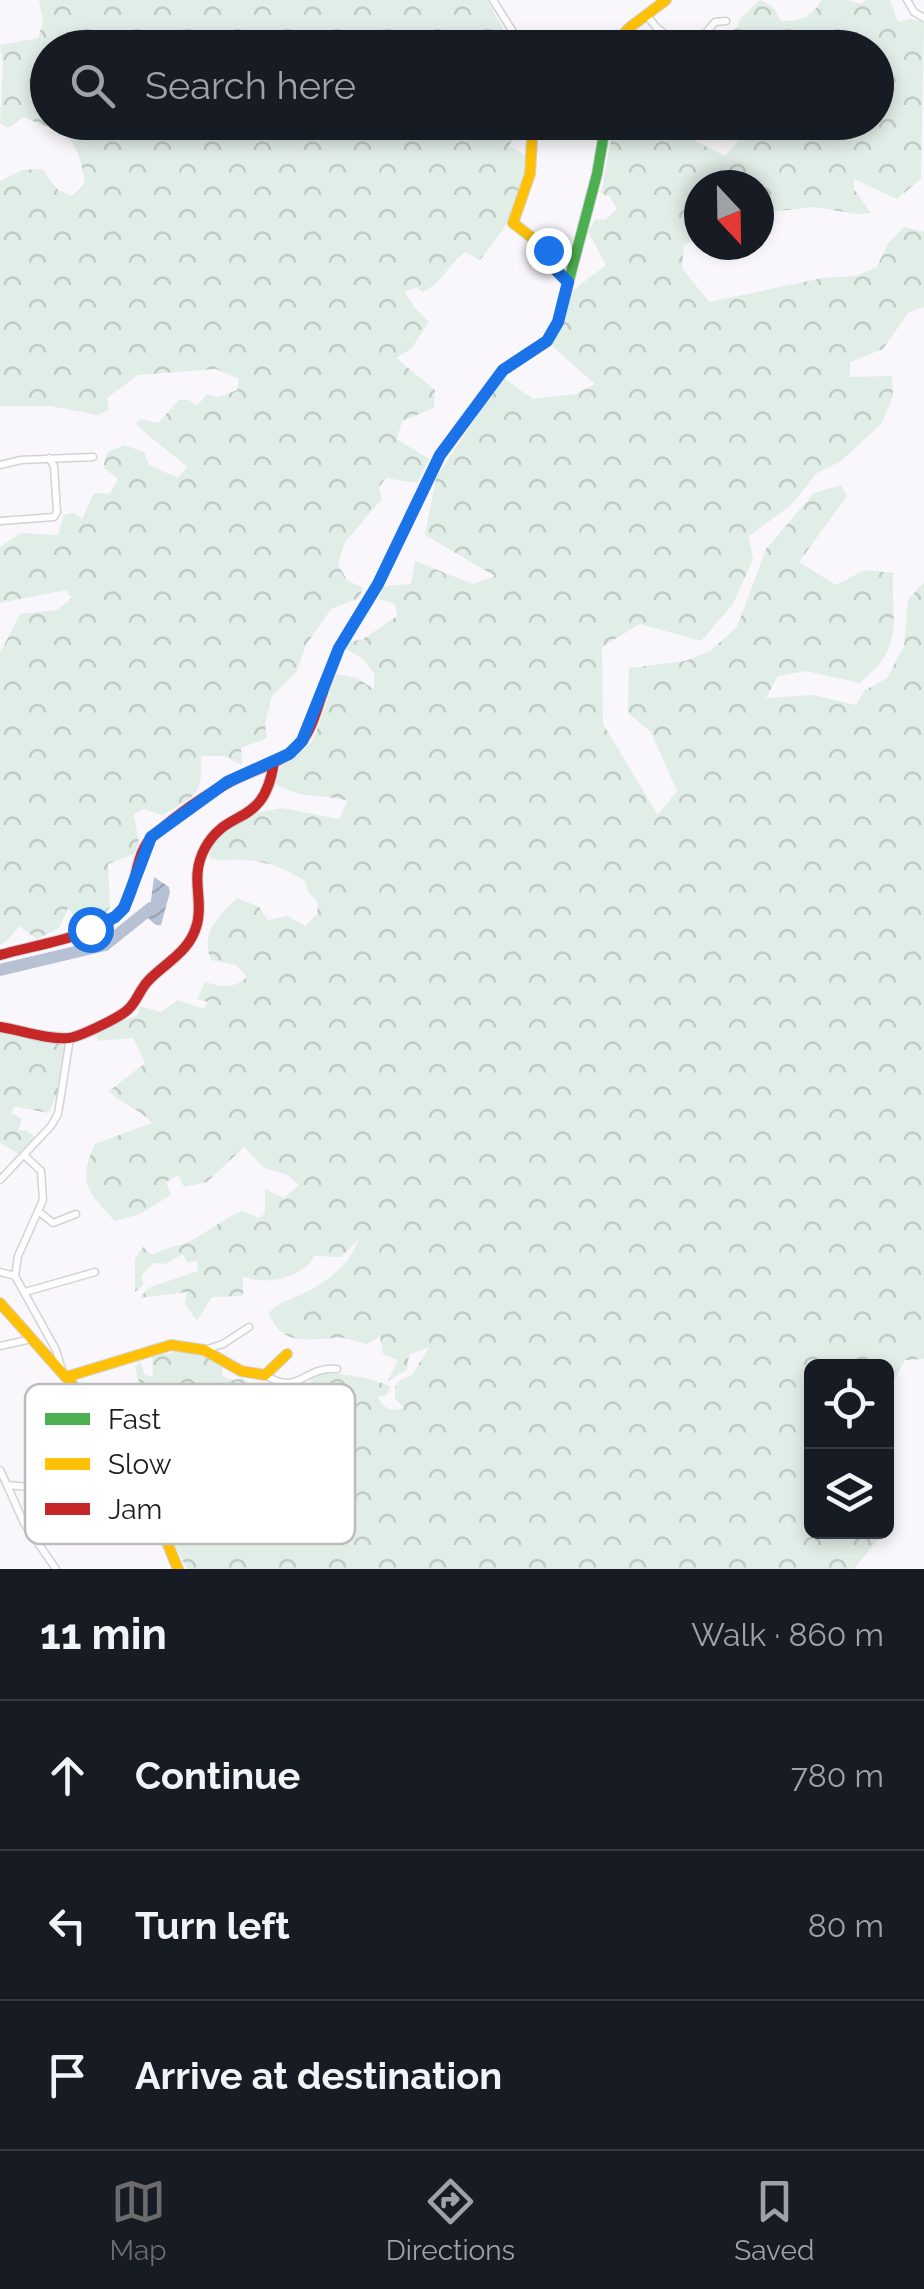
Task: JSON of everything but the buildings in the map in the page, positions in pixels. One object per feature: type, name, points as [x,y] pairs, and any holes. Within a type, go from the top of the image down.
[{"type":"street","points":[[493,0],[511,30]]},
{"type":"street","points":[[627,30],[666,0]]},
{"type":"street","points":[[907,0],[914,12],[924,18]]},
{"type":"street","points":[[646,16],[659,30]]},
{"type":"street","points":[[708,30],[715,22],[726,21]]},
{"type":"street","points":[[534,140],[532,176],[513,223],[548,250],[556,270],[568,282]]},
{"type":"street","points":[[0,954],[90,929],[115,917],[128,900],[151,837],[227,782],[274,762],[302,741],[339,648],[378,584],[440,455],[503,370],[547,341],[558,322],[603,140]]},
{"type":"street","points":[[0,465],[93,456]]},
{"type":"street","points":[[0,521],[54,517],[54,466],[49,458]]},
{"type":"street","points":[[0,1027],[70,1038],[128,1011],[148,981],[177,958],[187,944],[199,919],[195,881],[204,850],[214,836],[258,806],[270,789],[274,762]]},
{"type":"street","points":[[0,1180],[58,1114],[70,1038]]},
{"type":"street","points":[[24,1155],[41,1170],[43,1200],[18,1256],[15,1276],[56,1350],[64,1374]]},
{"type":"street","points":[[38,1211],[53,1223],[76,1214]]},
{"type":"street","points":[[1,1271],[15,1276]]},
{"type":"street","points":[[24,1292],[96,1272]]},
{"type":"street","points":[[0,1303],[73,1384]]},
{"type":"street","points":[[204,1350],[223,1344],[248,1326]]},
{"type":"street","points":[[0,1346],[32,1339]]},
{"type":"street","points":[[64,1374],[130,1360],[171,1345],[204,1350],[279,1384]]},
{"type":"street","points":[[265,1375],[287,1354]]},
{"type":"street","points":[[294,1384],[312,1370],[337,1369]]},
{"type":"street","points":[[0,1470],[25,1525]]},
{"type":"street","points":[[7,1485],[25,1487]]},
{"type":"street","points":[[38,1544],[56,1569]]},
{"type":"street","points":[[168,1544],[178,1569]]},
{"type":"green space","points":[[39,0],[487,0],[504,30],[40,30]]},
{"type":"green space","points":[[760,0],[773,7],[781,21],[805,17],[821,0],[862,4],[865,0],[890,0],[898,22],[924,22],[921,179],[897,199],[854,179],[854,189],[871,213],[815,207],[774,211],[774,170],[684,170],[682,268],[709,302],[823,278],[855,276],[877,267],[887,245],[904,227],[924,232],[924,307],[909,312],[883,349],[850,362],[850,377],[892,376],[893,396],[882,423],[841,461],[817,473],[791,505],[749,536],[753,559],[733,604],[701,641],[640,624],[602,647],[603,724],[658,815],[677,791],[651,732],[628,713],[629,668],[685,661],[710,651],[737,627],[766,549],[814,493],[841,485],[847,496],[799,562],[836,585],[865,570],[893,573],[892,634],[883,658],[859,683],[806,671],[778,676],[766,698],[813,695],[856,705],[864,691],[887,678],[904,646],[908,600],[924,582],[924,1359],[905,1360],[894,1380],[894,1359],[804,1359],[804,1539],[878,1539],[854,1569],[187,1569],[174,1544],[355,1544],[355,1384],[309,1384],[313,1374],[375,1381],[391,1387],[386,1395],[378,1397],[385,1407],[404,1408],[395,1399],[395,1387],[412,1375],[429,1347],[409,1355],[407,1370],[388,1381],[398,1360],[383,1354],[380,1336],[367,1344],[342,1338],[299,1339],[275,1325],[269,1313],[333,1274],[348,1259],[358,1240],[341,1257],[314,1256],[292,1275],[271,1280],[243,1276],[243,1296],[212,1297],[197,1321],[185,1304],[187,1292],[140,1298],[148,1288],[198,1271],[197,1261],[187,1262],[183,1254],[165,1264],[153,1263],[142,1275],[143,1285],[135,1292],[135,1259],[143,1247],[152,1255],[183,1244],[242,1211],[259,1218],[265,1213],[265,1189],[284,1198],[299,1185],[288,1175],[264,1168],[244,1147],[207,1182],[184,1187],[178,1175],[166,1182],[171,1195],[140,1214],[115,1221],[92,1194],[87,1168],[95,1144],[152,1123],[109,1091],[145,1063],[133,1038],[99,1041],[92,1031],[138,1015],[140,1006],[161,1012],[178,1000],[204,1009],[208,1002],[197,999],[205,982],[227,986],[247,977],[236,965],[211,960],[208,951],[213,926],[237,898],[259,907],[268,920],[288,916],[305,926],[317,914],[318,903],[305,881],[267,864],[209,857],[215,841],[254,813],[282,808],[339,819],[348,801],[293,792],[276,784],[277,775],[284,764],[311,743],[337,674],[357,678],[374,689],[374,673],[362,658],[344,648],[346,643],[363,639],[397,616],[395,604],[379,599],[383,586],[411,584],[415,561],[473,584],[495,576],[425,535],[436,478],[502,377],[533,399],[576,394],[595,384],[552,346],[564,322],[571,292],[606,265],[588,232],[595,219],[605,220],[617,209],[610,197],[601,193],[611,140],[694,140],[725,156],[739,140],[894,140],[894,30],[732,30],[738,27],[739,20]]},
{"type":"green space","points":[[30,39],[30,120],[24,117],[8,128],[0,123],[0,45]]},
{"type":"green space","points":[[70,140],[513,140],[509,146],[527,156],[527,171],[514,212],[480,260],[465,252],[430,288],[423,292],[416,287],[405,292],[429,322],[411,349],[396,358],[435,390],[434,408],[402,421],[397,439],[429,459],[417,483],[386,478],[379,487],[382,499],[345,542],[338,564],[347,580],[363,588],[359,598],[331,609],[306,645],[296,672],[272,696],[265,723],[267,738],[241,748],[242,765],[224,756],[201,756],[200,780],[190,798],[163,815],[143,809],[134,815],[139,843],[134,854],[108,864],[110,907],[105,914],[78,921],[68,908],[59,928],[37,939],[19,926],[0,945],[0,653],[20,614],[57,610],[72,598],[66,590],[0,603],[0,547],[21,533],[58,535],[64,515],[74,513],[82,519],[94,493],[110,494],[118,479],[103,467],[107,453],[124,445],[144,452],[149,465],[178,478],[187,467],[136,423],[141,419],[158,423],[179,400],[189,400],[197,406],[207,394],[219,397],[237,390],[239,379],[216,369],[138,375],[107,398],[109,410],[98,415],[50,406],[0,406],[0,181],[22,170],[42,169],[58,190],[72,196],[85,183]]},
{"type":"green space","points":[[0,1033],[64,1041],[65,1045],[57,1095],[48,1113],[14,1106],[12,1113],[22,1119],[18,1131],[26,1130],[36,1138],[19,1154],[0,1143]]},
{"type":"green space","points":[[198,1352],[222,1364],[222,1376],[242,1378],[250,1384],[140,1384],[135,1366],[140,1362],[145,1375],[153,1377],[152,1357]]},
{"type":"water","points":[[154,877],[170,892],[161,925],[145,916],[150,908]]},
{"type":"waterway","points":[[0,970],[105,945],[151,908]]},
{"type":"traffic: fast","points":[[323,692],[339,648],[378,584],[440,455],[503,370],[547,341],[558,322],[603,140]]},
{"type":"traffic: slow","points":[[627,30],[666,0]]},
{"type":"traffic: slow","points":[[532,140],[530,174],[513,223],[548,250],[556,270],[568,283]]},
{"type":"traffic: slow","points":[[0,1303],[72,1384]]},
{"type":"traffic: slow","points":[[66,1377],[171,1345],[204,1350],[241,1371],[265,1375],[287,1354]]},
{"type":"traffic: slow","points":[[168,1544],[178,1569]]},
{"type":"traffic: jam","points":[[0,955],[76,935],[116,916],[129,897],[142,853],[154,835],[211,793],[295,749],[309,730],[323,692]]},
{"type":"traffic: jam","points":[[0,1027],[69,1038],[129,1009],[148,981],[177,956],[194,934],[199,915],[198,869],[205,848],[224,826],[254,808],[269,783],[274,762]]},
{"type":"route","points":[[90,929],[124,908],[151,837],[227,782],[289,754],[302,741],[339,648],[378,584],[440,455],[503,370],[547,341],[558,322],[568,282],[556,270],[548,250]]}]
